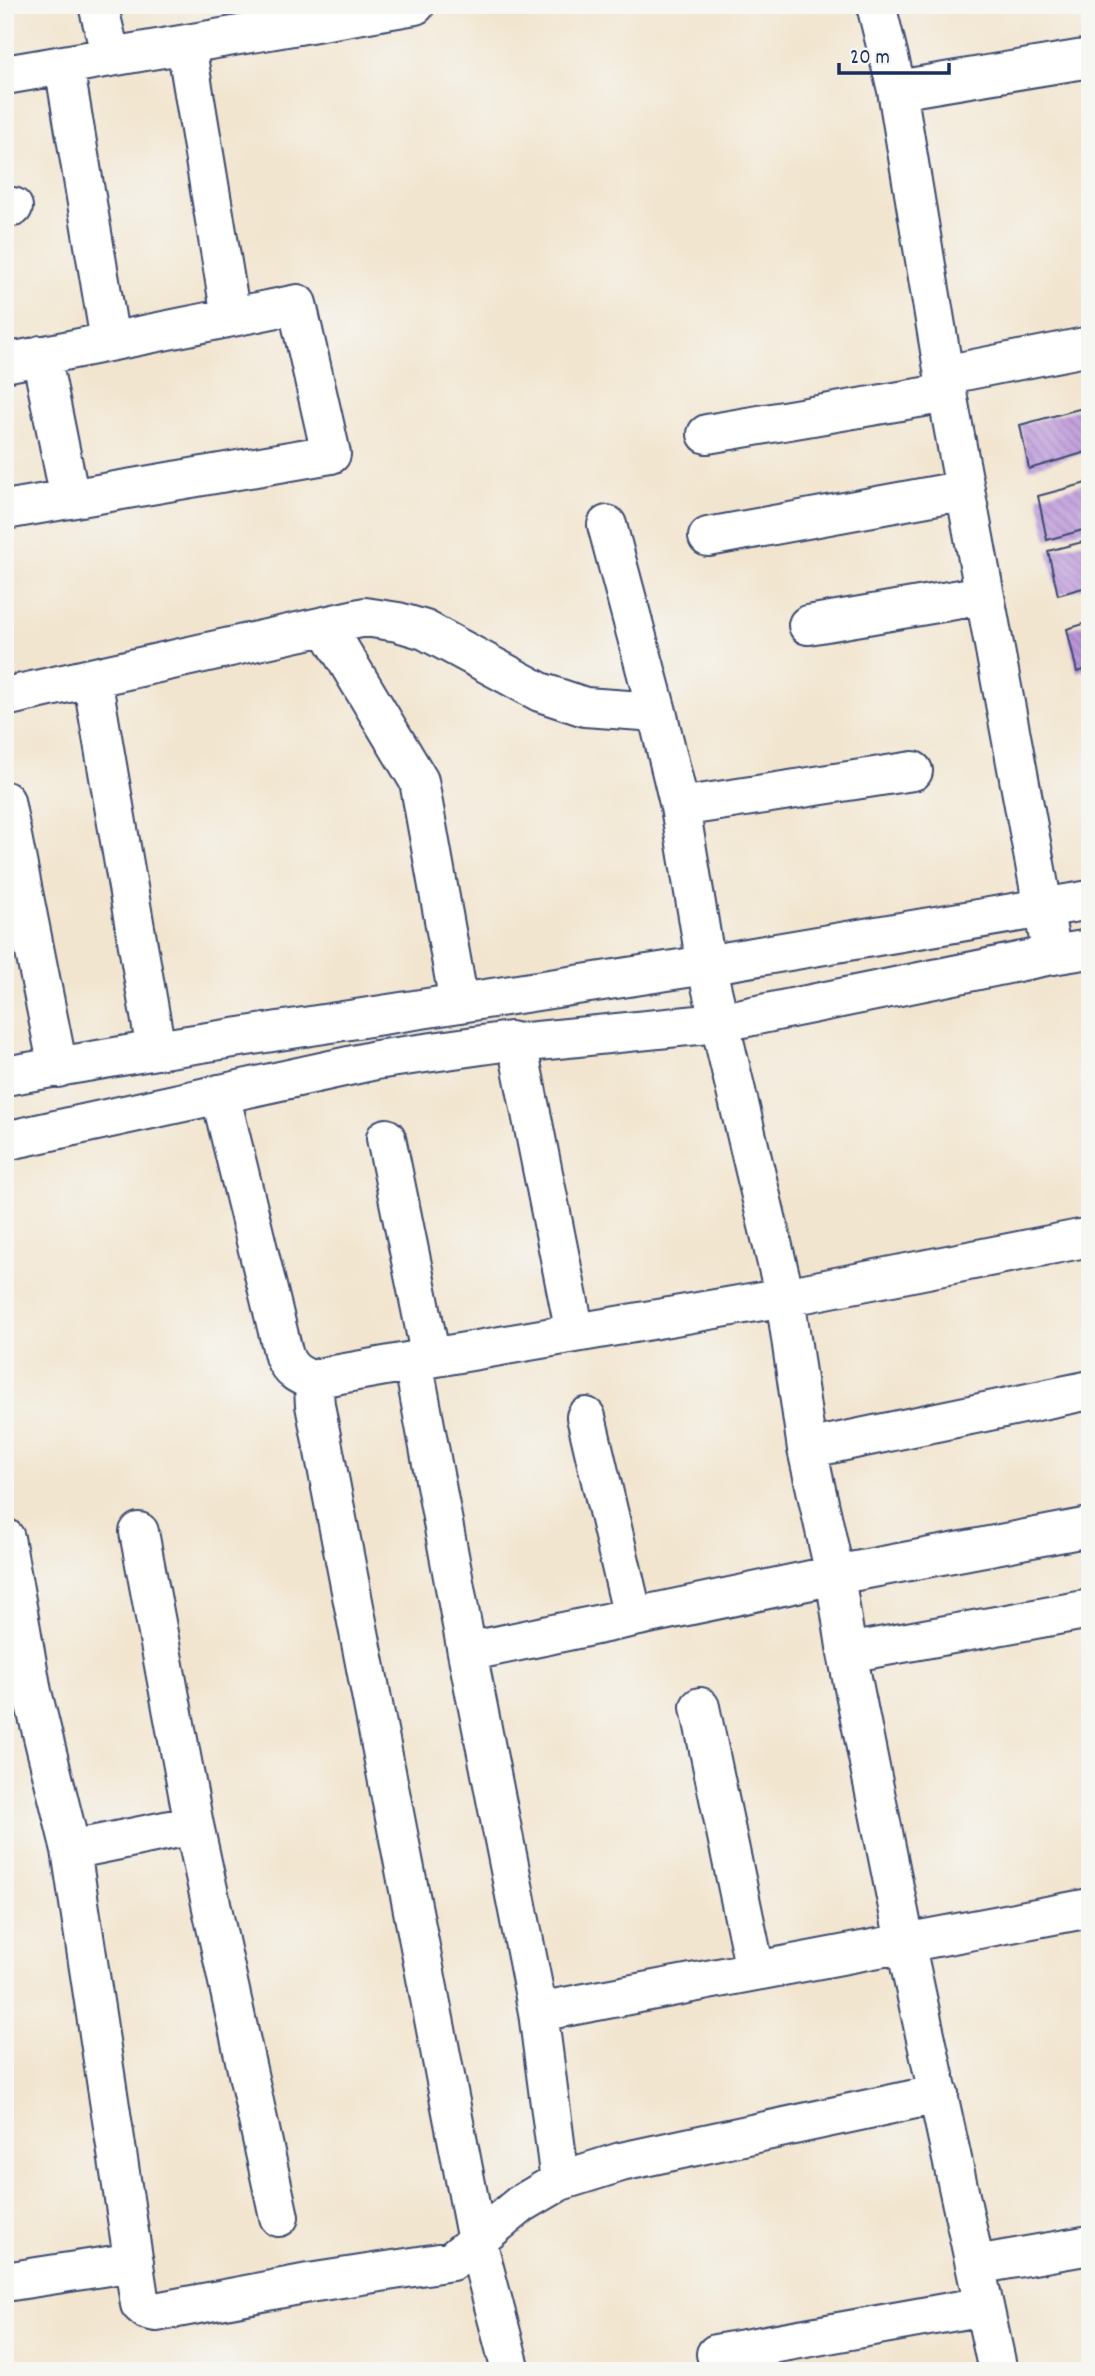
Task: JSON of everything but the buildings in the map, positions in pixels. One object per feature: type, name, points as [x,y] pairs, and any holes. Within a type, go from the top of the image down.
[{"type":"street","points":[[98,5],[111,57]]},
{"type":"street","points":[[5,75],[415,5]]},
{"type":"street","points":[[876,5],[897,90],[946,384],[1052,955]]},
{"type":"street","points":[[186,45],[231,317]]},
{"type":"street","points":[[897,90],[1090,58]]},
{"type":"street","points":[[64,65],[110,341]]},
{"type":"street","points":[[5,510],[331,454],[297,304],[23,359],[69,499]]},
{"type":"street","points":[[707,434],[946,384],[1090,346]]},
{"type":"street","points":[[708,537],[965,490]]},
{"type":"street","points":[[607,525],[680,807],[718,1023],[785,1297],[807,1449],[835,1575],[847,1653],[905,1942],[998,2371]]},
{"type":"street","points":[[808,625],[985,595]]},
{"type":"street","points":[[5,697],[365,617],[398,622],[425,630],[540,692],[585,707],[657,712]]},
{"type":"street","points":[[326,626],[419,781],[459,1003]]},
{"type":"street","points":[[92,678],[156,1050]]},
{"type":"street","points":[[680,807],[914,771]]},
{"type":"street","points":[[5,801],[58,1068]]},
{"type":"street","points":[[5,1076],[706,965],[1090,900]]},
{"type":"street","points":[[5,1141],[376,1060],[510,1041],[517,1043],[718,1023],[1090,949]]},
{"type":"street","points":[[517,1043],[575,1333]]},
{"type":"street","points":[[220,1094],[284,1356],[296,1374],[316,1382]]},
{"type":"street","points":[[386,1138],[467,1651],[538,2012],[560,2181]]},
{"type":"street","points":[[512,2371],[477,2241],[315,1405],[316,1382],[323,1377],[785,1297],[1090,1237]]},
{"type":"street","points":[[807,1449],[1090,1390]]},
{"type":"street","points":[[586,1417],[633,1617]]},
{"type":"street","points":[[467,1651],[835,1575],[1090,1527]]},
{"type":"street","points":[[139,1532],[194,1825],[279,2217]]},
{"type":"street","points":[[5,1538],[19,1694],[71,1850],[140,2304],[147,2310],[156,2312],[309,2283],[452,2261],[521,2204],[560,2181],[621,2162],[939,2094]]},
{"type":"street","points":[[847,1653],[1090,1609]]},
{"type":"street","points":[[700,1707],[755,1970]]},
{"type":"street","points":[[71,1850],[194,1825]]},
{"type":"street","points":[[538,2012],[1090,1908]]},
{"type":"street","points":[[975,2264],[1090,2245]]},
{"type":"street","points":[[5,2282],[134,2262]]},
{"type":"street","points":[[716,2354],[984,2306]]}]
